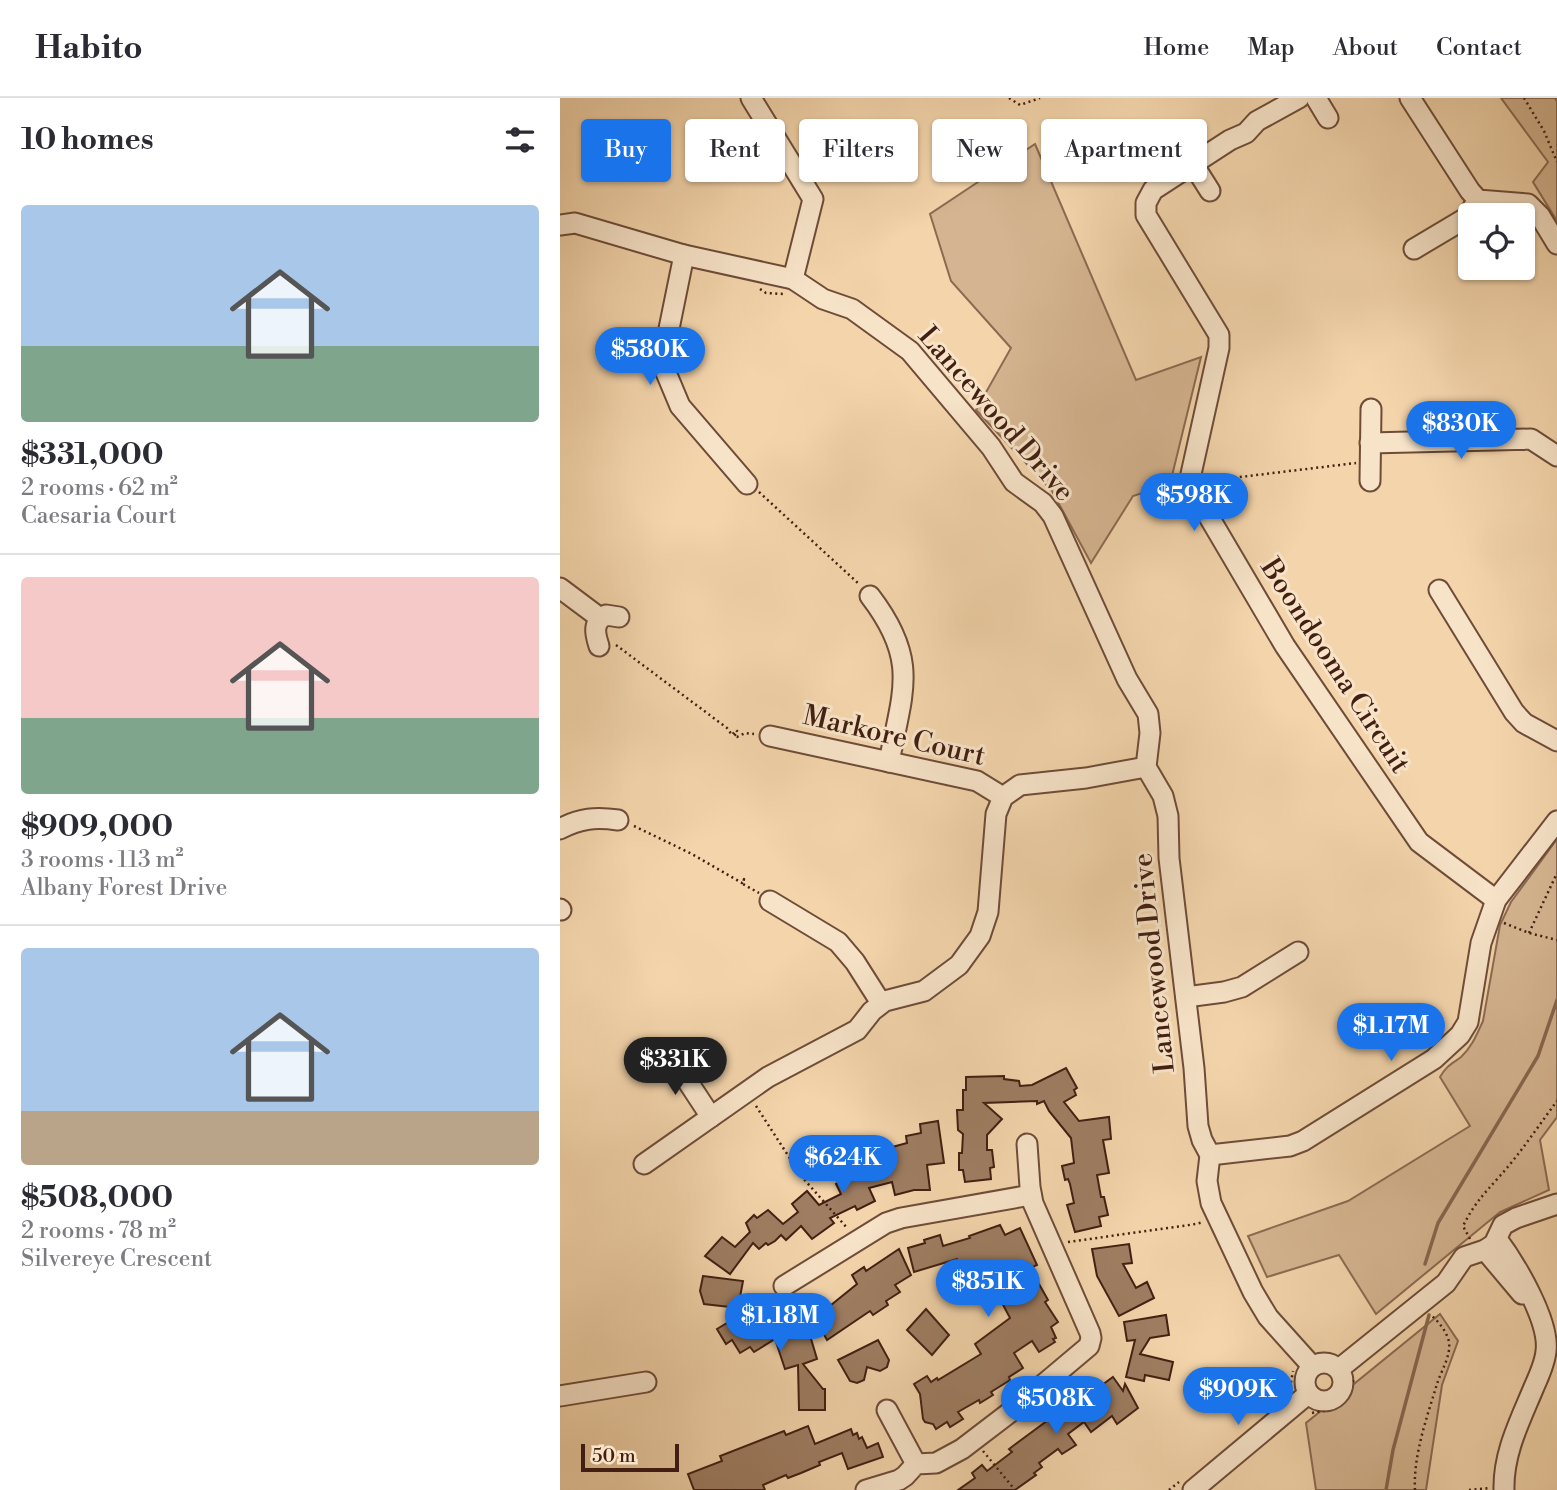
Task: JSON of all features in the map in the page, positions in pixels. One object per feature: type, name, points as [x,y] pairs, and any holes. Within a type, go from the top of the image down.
[{"type":"street","points":[[751,98],[813,199],[792,286]]},
{"type":"street","points":[[1207,155],[1246,133],[1257,121],[1299,98]]},
{"type":"street","points":[[1316,98],[1328,118]]},
{"type":"street","points":[[1410,98],[1469,191],[1478,200],[1528,204],[1540,216],[1557,244]]},
{"type":"street","points":[[1165,182],[1153,190],[1146,203],[1146,215],[1219,335],[1219,348],[1189,483]]},
{"type":"street","points":[[1204,182],[1210,191]]},
{"type":"street","points":[[1414,249],[1466,218],[1478,200]]},
{"type":"street","name":"Lancewood Drive","points":[[560,225],[575,223],[792,286],[852,309],[910,351],[991,447],[1014,482],[1048,509],[1128,679],[1145,706],[1150,733],[1146,767],[1163,796],[1168,816],[1169,858],[1198,1126],[1210,1155],[1208,1187],[1217,1216],[1253,1292],[1268,1317],[1312,1366]]},
{"type":"street","points":[[684,256],[662,363],[680,406],[747,484]]},
{"type":"street","points":[[1371,409],[1370,462],[1531,439],[1557,456]]},
{"type":"street","name":"Boondooma Circuit","points":[[1189,483],[1285,646],[1419,842],[1494,908]]},
{"type":"street","points":[[560,588],[600,618]]},
{"type":"street","points":[[1439,590],[1514,712],[1524,723],[1557,741]]},
{"type":"street","points":[[870,596],[891,625],[904,666],[902,701],[889,762]]},
{"type":"street","points":[[599,646],[595,626],[600,618],[606,615],[620,617]]},
{"type":"street","name":"Markore Court","points":[[770,736],[977,781],[1003,797]]},
{"type":"street","points":[[644,1164],[745,1092],[795,1061],[857,1030],[881,1003],[891,998],[910,996],[931,986],[959,965],[980,936],[990,898],[996,814],[1003,797],[1014,788],[1027,783],[1086,778],[1146,767]]},
{"type":"street","points":[[560,829],[592,817],[618,820]]},
{"type":"street","points":[[1210,1155],[1290,1146],[1303,1141],[1434,1059],[1460,1035],[1468,1022],[1481,943],[1494,908],[1557,821]]},
{"type":"street","points":[[769,901],[838,942],[855,962],[881,1003]]},
{"type":"street","points":[[1185,997],[1242,987],[1298,952]]},
{"type":"street","points":[[671,1056],[711,1116]]},
{"type":"street","points":[[866,1490],[898,1480],[916,1464],[936,1463],[975,1440],[1083,1352],[1090,1342],[1090,1334],[1031,1195],[1027,1144]]},
{"type":"street","points":[[784,1286],[886,1223],[1031,1195]]},
{"type":"street","points":[[1347,1372],[1326,1362],[1312,1366],[1304,1379],[1308,1394],[1321,1401],[1335,1397],[1347,1372],[1446,1283],[1458,1279],[1488,1248],[1503,1225],[1553,1205]]},
{"type":"street","points":[[1488,1248],[1536,1311],[1545,1334],[1546,1352],[1508,1451],[1504,1488]]},
{"type":"street","points":[[560,1396],[646,1382]]},
{"type":"street","points":[[1193,1490],[1308,1394]]},
{"type":"street","points":[[887,1410],[916,1464]]},
{"type":"path","points":[[1009,98],[1020,105],[1040,98]]},
{"type":"path","points":[[1524,98],[1544,131],[1557,162]]},
{"type":"path","points":[[756,287],[766,293],[792,286]]},
{"type":"path","points":[[1189,483],[1370,462]]},
{"type":"path","points":[[747,484],[771,502],[870,596]]},
{"type":"path","points":[[599,646],[614,644],[727,728],[732,735],[736,730],[734,736],[737,737],[745,733],[770,736]]},
{"type":"path","points":[[618,820],[692,854],[741,883],[744,879],[743,884],[769,901]]},
{"type":"path","points":[[1529,933],[1557,873]]},
{"type":"path","points":[[1494,908],[1529,933],[1557,940]]},
{"type":"path","points":[[745,1092],[802,1177],[855,1240]]},
{"type":"path","points":[[1488,1248],[1472,1241],[1463,1226],[1485,1190],[1499,1177],[1557,1101]]},
{"type":"path","points":[[1051,1246],[1196,1224],[1217,1216]]},
{"type":"path","points":[[1415,1490],[1414,1476],[1429,1411],[1449,1352],[1449,1341],[1444,1329],[1427,1311]]},
{"type":"path","points":[[1305,1418],[1313,1412],[1326,1411],[1339,1405],[1349,1394],[1347,1372]]},
{"type":"path","points":[[975,1440],[1015,1490]]},
{"type":"path","points":[[1469,1490],[1504,1488]]},
{"type":"shaded area","points":[[1501,98],[1557,98],[1557,221],[1533,182],[1548,162]]},
{"type":"shaded area","points":[[1035,144],[1041,158],[1041,182],[1051,182],[1136,380],[1201,357],[1170,484],[1133,496],[1091,563],[1052,491],[976,410],[1011,348],[951,281],[930,214],[978,182],[1027,182],[1027,149]]},
{"type":"shaded area","points":[[1557,839],[1557,1117],[1540,1140],[1549,1190],[1500,1212],[1376,1314],[1339,1255],[1267,1277],[1248,1236],[1348,1201],[1470,1126],[1440,1077],[1465,1053],[1483,1021],[1500,925],[1511,902]]},
{"type":"shaded area","points":[[1440,1314],[1458,1341],[1442,1385],[1426,1490],[1316,1490],[1306,1423]]},
{"type":"building","points":[[1066,1068],[1077,1088],[1074,1090],[1076,1095],[1064,1102],[1079,1121],[1109,1117],[1111,1139],[1103,1140],[1109,1173],[1097,1175],[1108,1215],[1099,1217],[1101,1226],[1075,1232],[1067,1205],[1074,1203],[1062,1166],[1074,1163],[1071,1138],[1044,1101],[1037,1104],[1037,1101],[984,1103],[1002,1119],[987,1135],[987,1150],[992,1150],[994,1167],[990,1168],[991,1179],[965,1182],[963,1170],[959,1170],[963,1134],[958,1130],[957,1110],[963,1110],[966,1077],[1004,1076],[1004,1079],[1019,1081],[1020,1086],[1032,1085]]},
{"type":"building","points":[[938,1121],[944,1163],[927,1165],[930,1190],[914,1190],[895,1195],[892,1182],[869,1188],[875,1201],[857,1210],[855,1206],[830,1218],[834,1223],[812,1239],[801,1226],[786,1240],[781,1235],[759,1249],[753,1243],[730,1274],[705,1256],[722,1237],[735,1247],[750,1232],[746,1223],[754,1215],[757,1218],[768,1210],[783,1224],[798,1212],[792,1204],[807,1191],[819,1205],[841,1194],[836,1184],[872,1165],[870,1158],[876,1157],[874,1152],[907,1143],[906,1136],[921,1133],[920,1124]]},
{"type":"building","points":[[1000,1225],[1005,1235],[1020,1228],[1037,1265],[1030,1268],[1048,1300],[1045,1302],[1058,1322],[1051,1327],[1055,1342],[1039,1352],[1032,1341],[1014,1353],[1023,1368],[991,1392],[993,1395],[958,1412],[963,1419],[950,1427],[947,1422],[936,1429],[933,1424],[923,1419],[920,1394],[914,1384],[927,1376],[931,1382],[937,1378],[938,1380],[981,1354],[975,1344],[1010,1318],[990,1280],[977,1284],[973,1270],[961,1274],[957,1259],[914,1272],[908,1248],[940,1235],[943,1246]]},
{"type":"building","points":[[1129,1244],[1132,1263],[1123,1264],[1136,1288],[1147,1282],[1154,1298],[1119,1316],[1097,1276],[1092,1249]]},
{"type":"building","points":[[899,1249],[911,1275],[895,1285],[900,1292],[886,1301],[888,1305],[873,1315],[870,1311],[827,1340],[815,1318],[857,1284],[852,1275],[864,1267],[866,1271]]},
{"type":"building","points":[[703,1276],[743,1281],[738,1308],[704,1304],[700,1291]]},
{"type":"building","points":[[750,1309],[766,1334],[806,1322],[817,1359],[803,1364],[825,1389],[825,1410],[799,1410],[798,1365],[785,1369],[775,1339],[754,1352],[750,1347],[740,1353],[732,1340],[726,1344],[717,1329]]},
{"type":"building","points":[[926,1309],[949,1335],[932,1355],[907,1330]]},
{"type":"building","points":[[1166,1315],[1169,1335],[1150,1338],[1140,1354],[1173,1362],[1169,1380],[1145,1375],[1144,1381],[1126,1377],[1135,1340],[1127,1341],[1124,1322]]},
{"type":"building","points":[[878,1340],[889,1360],[887,1367],[880,1371],[867,1367],[864,1380],[857,1383],[850,1381],[838,1360]]},
{"type":"building","points":[[1113,1377],[1123,1391],[1125,1384],[1138,1408],[1117,1424],[1112,1416],[1091,1432],[1084,1422],[1068,1434],[1076,1445],[1062,1454],[1058,1449],[1039,1463],[1042,1467],[1034,1473],[1036,1475],[1015,1490],[958,1490],[975,1478],[972,1473],[982,1465],[987,1471],[1012,1452],[1009,1449],[1059,1412],[1057,1410],[1081,1389],[1083,1391],[1098,1380],[1102,1385]]},
{"type":"building","points":[[808,1426],[815,1444],[851,1429],[853,1435],[857,1433],[859,1439],[862,1437],[867,1448],[878,1443],[883,1457],[848,1469],[842,1453],[801,1473],[788,1478],[786,1475],[763,1485],[765,1490],[694,1490],[688,1474],[722,1461],[720,1456],[784,1431],[786,1435]]},
{"type":"waterway","points":[[1425,1264],[1438,1223],[1538,1056],[1557,1000]]},
{"type":"waterway","points":[[1386,1490],[1393,1450],[1429,1315]]}]
